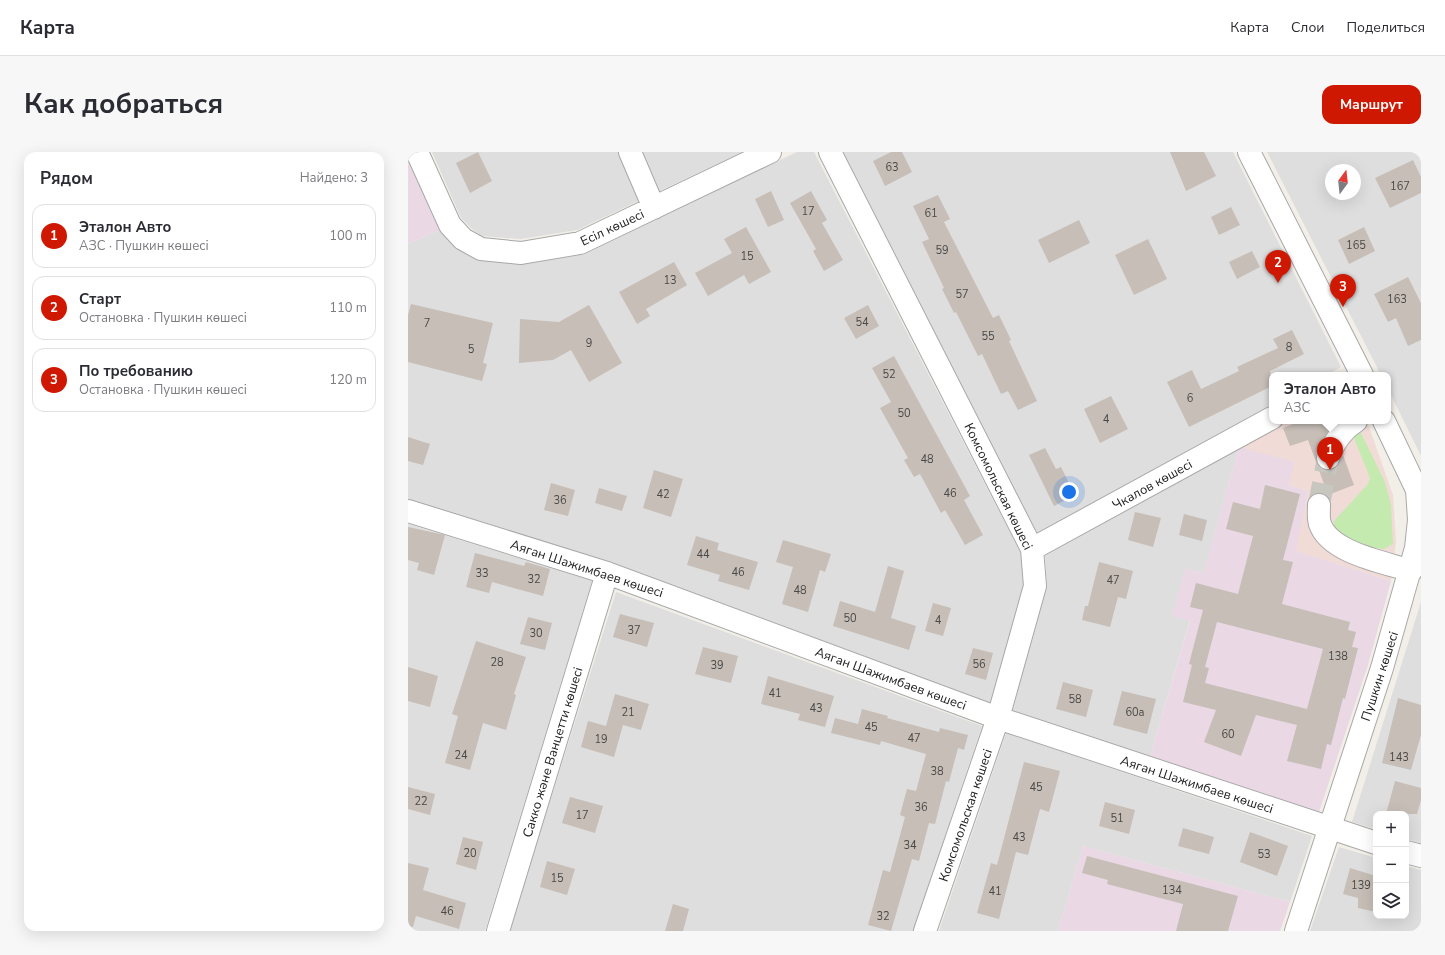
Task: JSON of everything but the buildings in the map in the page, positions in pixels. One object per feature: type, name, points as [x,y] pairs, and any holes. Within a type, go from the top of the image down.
[{"type":"street","name":"Есіл көшесі","points":[[417,152],[450,225],[463,240],[481,249],[521,253],[580,243],[770,152]]},
{"type":"street","points":[[630,152],[654,208]]},
{"type":"street","name":"Комсомольская көшесі","points":[[830,152],[1032,549],[1035,586],[998,718],[925,931]]},
{"type":"street","points":[[1249,152],[1357,372]]},
{"type":"street","name":"Чкалов көшесі","points":[[1032,549],[1269,420]]},
{"type":"street","points":[[1328,458],[1334,443],[1339,436],[1353,424]]},
{"type":"street","name":"Пушкин көшесі","points":[[1296,931],[1382,668],[1411,571],[1416,548],[1419,520],[1419,490],[1386,424]]},
{"type":"street","points":[[1319,506],[1320,524],[1335,543],[1350,551],[1411,571]]},
{"type":"street","name":"Аяган Шажимбаев көшесі","points":[[408,511],[607,573],[998,718],[1373,842]]},
{"type":"street","name":"Сакко және Ванцетти көшесі","points":[[498,931],[607,573]]},
{"type":"street","points":[[1409,853],[1421,856]]},
{"type":"shaded area","points":[[432,152],[742,152],[577,230],[521,239],[482,236],[472,229],[461,218]]},
{"type":"shaded area","points":[[797,152],[814,152],[1021,554],[1024,585],[991,704],[612,562],[408,500],[408,244],[440,230],[456,248],[477,258],[522,264],[585,254]]},
{"type":"shaded area","points":[[843,152],[1233,152],[1341,367],[1332,372],[1269,372],[1269,407],[1038,535]]},
{"type":"shaded area","points":[[1267,152],[1421,152],[1421,456],[1391,395],[1391,372],[1379,372]]},
{"type":"shaded area","points":[[408,158],[440,230],[408,244]]},
{"type":"shaded area","points":[[1281,424],[1368,424],[1393,495],[1396,542],[1391,581],[1295,551],[1308,491],[1287,485],[1239,447]]},
{"type":"shaded area","points":[[1239,447],[1204,573],[1185,569],[1190,620],[1149,760],[1010,713],[1047,586],[1045,555]]},
{"type":"shaded area","points":[[1239,447],[1295,462],[1288,485],[1308,491],[1296,551],[1391,581],[1368,665],[1318,815],[1149,760],[1190,621],[1172,616],[1185,569],[1204,572]]},
{"type":"shaded area","points":[[408,524],[592,581],[485,931],[408,931]]},
{"type":"shaded area","points":[[616,592],[982,726],[913,931],[509,931]]},
{"type":"shaded area","points":[[1421,602],[1421,843],[1409,840],[1409,811],[1373,811],[1373,828],[1352,822]]},
{"type":"shaded area","points":[[1006,733],[1312,836],[1290,902],[1083,846],[1058,931],[939,931]]},
{"type":"shaded area","points":[[1083,846],[1290,902],[1280,931],[1058,931]]},
{"type":"shaded area","points":[[1339,847],[1373,857],[1373,919],[1409,919],[1409,867],[1421,870],[1421,931],[1310,931]]},
{"type":"green space","points":[[1357,432],[1361,433],[1385,482],[1391,505],[1393,544],[1384,549],[1361,546],[1352,543],[1338,535],[1334,528],[1334,521],[1368,484],[1370,478],[1354,438]]},
{"type":"tunnel","points":[[1319,505],[1328,458]]},
{"type":"place","name":"Старт","points":[[1278,283]]},
{"type":"place","name":"По требованию","points":[[1343,307]]},
{"type":"place","name":"Эталон Авто","points":[[1330,470]]}]
